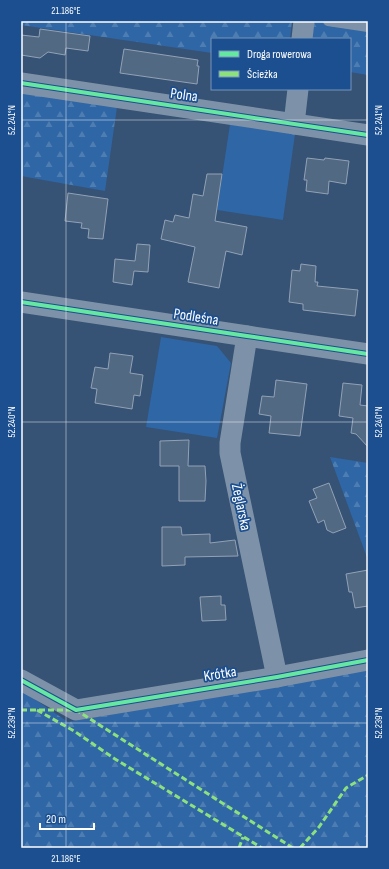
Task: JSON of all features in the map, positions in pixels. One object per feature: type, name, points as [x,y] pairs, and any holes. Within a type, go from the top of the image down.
[{"type":"street","points":[[302,38],[304,21]]},
{"type":"street","name":"Polna","points":[[21,83],[368,135]]},
{"type":"street","points":[[294,124],[298,90]]},
{"type":"street","name":"Podleśna","points":[[21,302],[368,354]]},
{"type":"street","name":"Żeglarska","points":[[247,336],[230,443],[230,453],[277,676]]},
{"type":"street","name":"Krótka","points":[[21,680],[76,710],[368,660]]},
{"type":"lane","points":[[328,21],[368,27]]},
{"type":"green space","points":[[21,21],[292,21],[290,38],[211,38],[211,53],[21,25]]},
{"type":"green space","points":[[314,21],[368,21],[368,75],[351,72],[351,38],[312,38]]},
{"type":"green space","points":[[21,93],[117,107],[105,191],[21,176]]},
{"type":"green space","points":[[230,124],[295,134],[283,220],[217,210]]},
{"type":"green space","points":[[161,337],[217,346],[231,363],[217,438],[146,427]]},
{"type":"green space","points":[[330,457],[368,463],[368,560]]},
{"type":"green space","points":[[368,668],[368,848],[21,848],[21,690],[68,722]]},
{"type":"building","points":[[40,29],[90,36],[88,51],[66,48],[65,55],[48,52],[40,58],[21,55],[21,35],[39,37]]},
{"type":"building","points":[[124,49],[198,60],[197,66],[199,66],[197,84],[120,73]]},
{"type":"building","points":[[307,158],[324,160],[325,158],[349,161],[346,184],[329,181],[328,194],[306,191],[307,180],[304,180]]},
{"type":"building","points":[[207,174],[222,174],[215,221],[247,227],[242,255],[226,251],[219,288],[188,282],[195,247],[161,239],[165,220],[173,222],[175,215],[189,218],[193,194],[203,196]]},
{"type":"building","points":[[68,193],[108,199],[103,239],[88,238],[89,229],[81,228],[82,223],[65,221]]},
{"type":"building","points":[[137,244],[150,245],[148,272],[134,271],[132,285],[113,282],[115,259],[135,261]]},
{"type":"building","points":[[301,264],[316,266],[315,282],[318,282],[317,286],[358,290],[355,316],[303,310],[303,304],[289,302],[292,270],[300,271]]},
{"type":"building","points":[[110,353],[133,356],[130,373],[143,375],[140,396],[134,395],[132,409],[95,403],[97,389],[91,388],[95,367],[108,369]]},
{"type":"building","points":[[276,380],[307,384],[300,436],[269,433],[271,416],[259,414],[262,396],[274,397]]},
{"type":"building","points":[[343,383],[362,385],[360,405],[368,406],[368,447],[356,434],[351,433],[353,418],[339,416]]},
{"type":"building","points":[[189,440],[188,466],[205,466],[205,501],[179,501],[179,466],[160,466],[160,441]]},
{"type":"building","points":[[329,483],[346,528],[333,533],[327,530],[324,520],[318,523],[309,501],[317,498],[313,489]]},
{"type":"building","points":[[162,527],[181,527],[182,535],[210,534],[210,543],[235,540],[238,556],[185,557],[185,565],[162,566]]},
{"type":"building","points":[[368,570],[368,606],[355,608],[352,592],[349,592],[346,574]]},
{"type":"building","points":[[221,596],[221,605],[225,605],[226,620],[202,621],[200,597]]},
{"type":"marked path","points":[[21,710],[76,710],[293,848]]},
{"type":"marked path","points":[[37,710],[74,731],[115,759],[262,848]]},
{"type":"marked path","points":[[300,848],[319,827],[346,788],[368,775]]},
{"type":"marked path","points":[[239,848],[243,837]]},
{"type":"cycle path","points":[[21,83],[368,135]]},
{"type":"cycle path","points":[[21,302],[368,354]]},
{"type":"cycle path","points":[[21,680],[76,710],[277,677],[368,660]]}]
